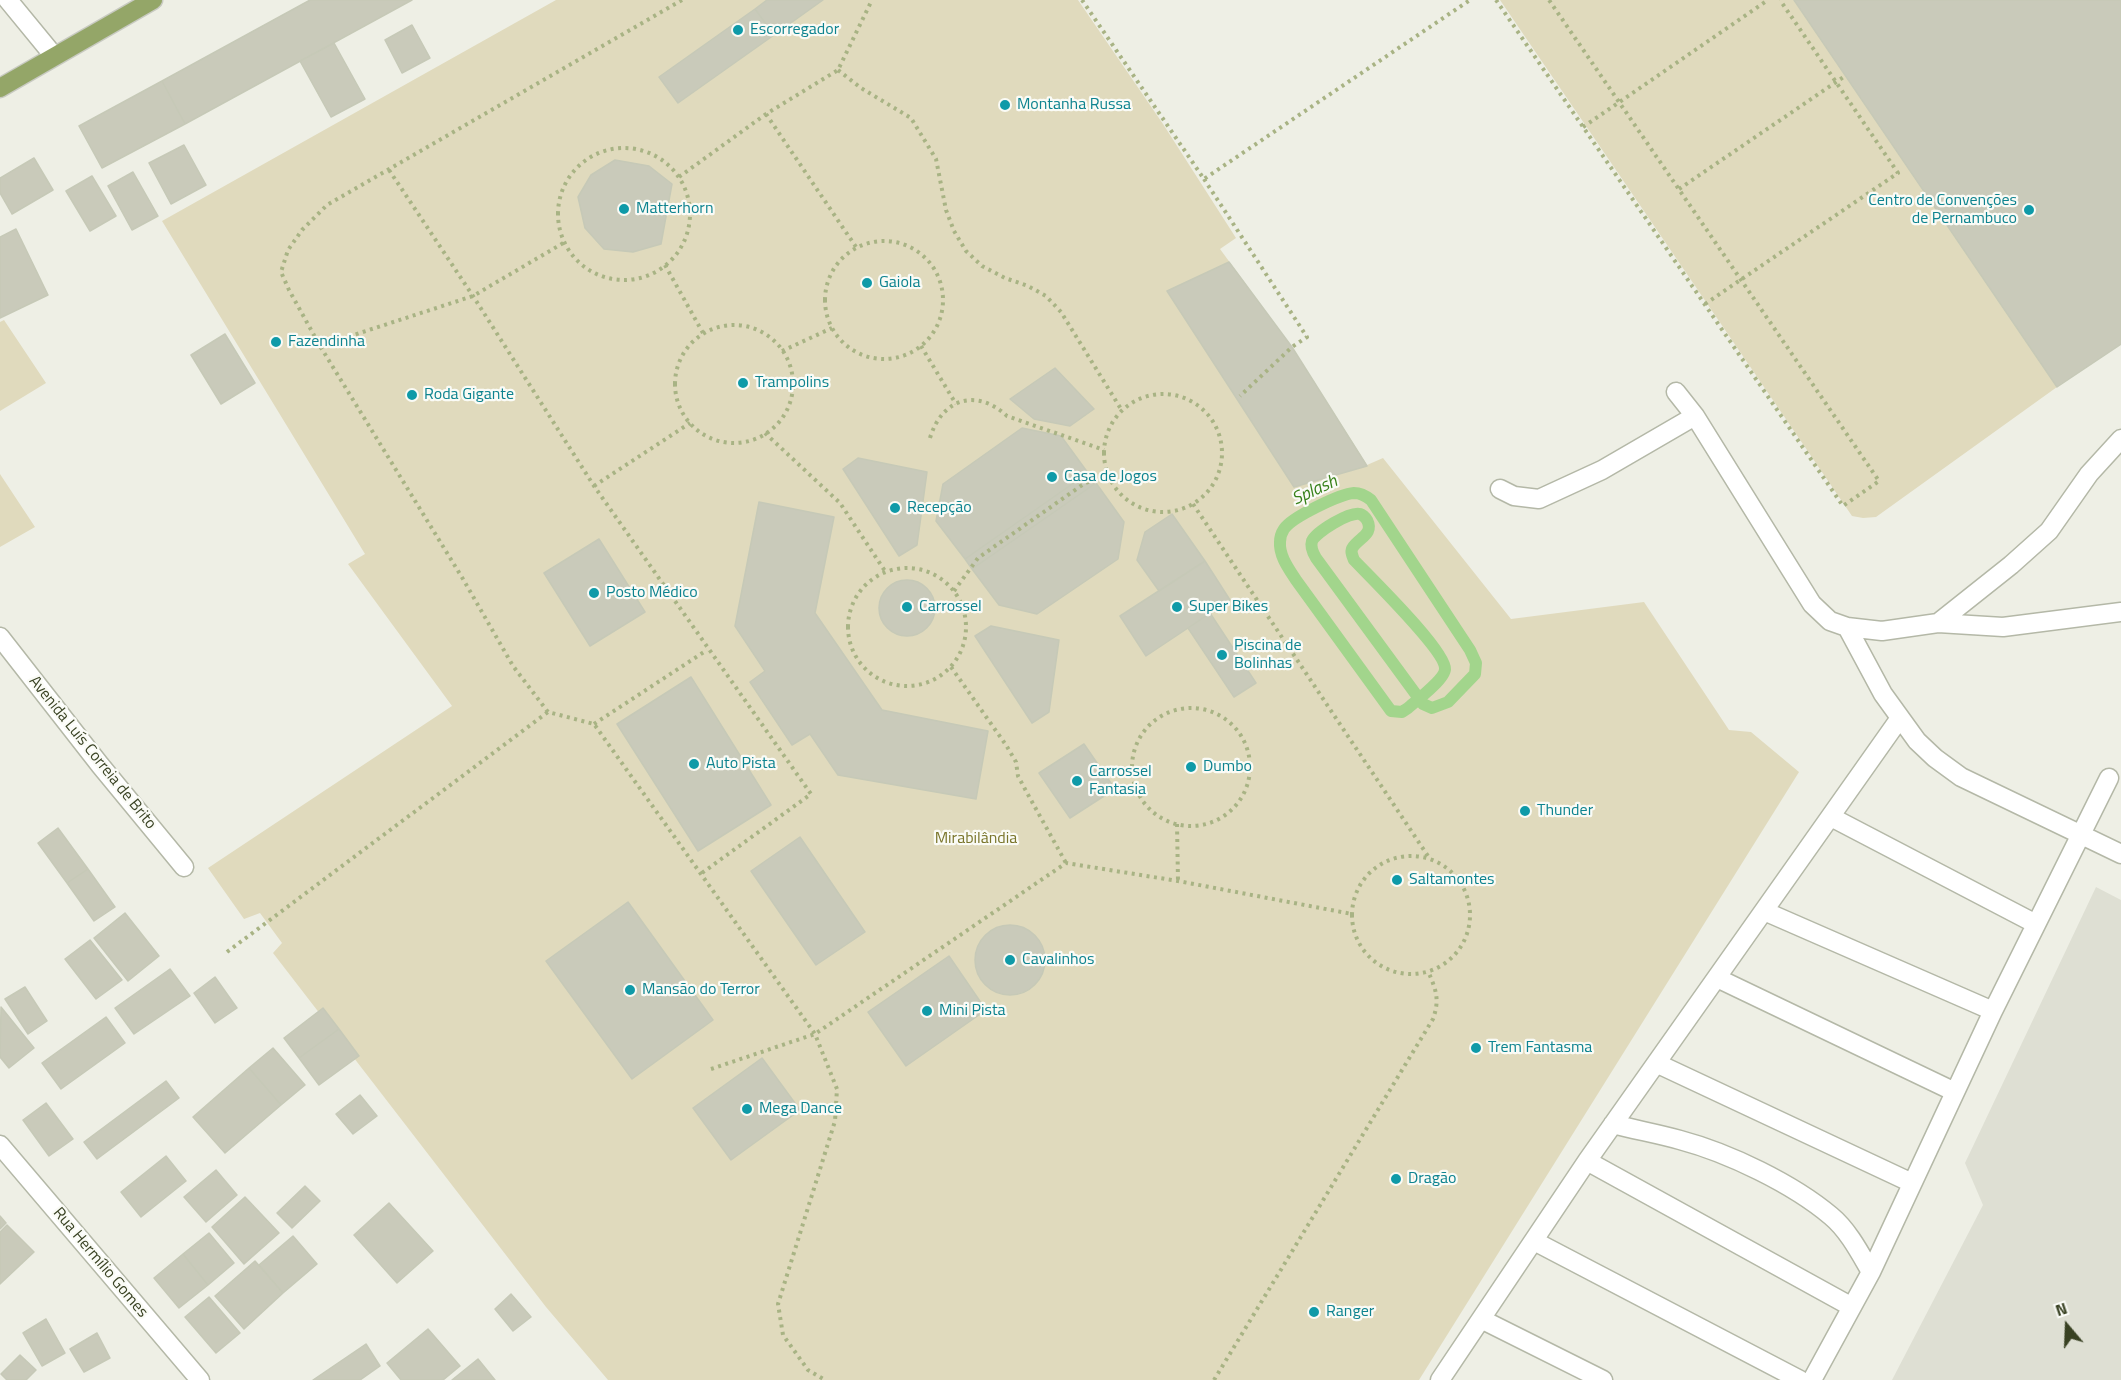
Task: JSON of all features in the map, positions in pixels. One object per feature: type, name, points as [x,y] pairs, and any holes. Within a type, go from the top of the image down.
[{"type":"main road","points":[[0,88],[153,0]]},
{"type":"street","points":[[8,0],[54,56]]},
{"type":"street","points":[[1676,392],[1695,416],[1812,604],[1830,621],[1846,627],[1882,631],[1938,623],[2002,627],[2121,612]]},
{"type":"street","points":[[1500,489],[1514,496],[1539,499],[1602,470],[1695,416]]},
{"type":"street","points":[[1938,623],[2011,565],[2049,531],[2089,474],[2121,439]]},
{"type":"street","points":[[1846,627],[1882,694],[1917,741],[1935,759],[1961,777],[2121,854]]},
{"type":"street","name":"Avenida Luís Correia de Brito","points":[[0,637],[100,765],[184,867]]},
{"type":"street","points":[[1440,1380],[1587,1161],[1900,718]]},
{"type":"street","points":[[1812,1380],[1871,1272],[1992,1011],[2109,778]]},
{"type":"street","points":[[1831,817],[2036,924]]},
{"type":"street","points":[[1764,911],[1992,1011]]},
{"type":"street","points":[[1717,978],[1954,1092]]},
{"type":"street","points":[[1656,1063],[1912,1183]]},
{"type":"street","points":[[1613,1124],[1682,1140],[1738,1161],[1796,1191],[1833,1217],[1871,1272]]},
{"type":"street","name":"Rua Hermílio Gomes","points":[[0,1145],[200,1380]]},
{"type":"street","points":[[1587,1161],[1852,1307]]},
{"type":"street","points":[[1534,1241],[1800,1380]]},
{"type":"street","points":[[1481,1319],[1603,1380]]},
{"type":"path","points":[[682,0],[327,205],[302,230],[288,250],[281,272],[320,346],[463,579],[508,658],[548,712],[594,724],[815,1034],[837,1089],[835,1121],[778,1304],[783,1335],[808,1370],[825,1380]]},
{"type":"path","points":[[679,177],[765,114],[838,70],[872,0]]},
{"type":"path","points":[[1082,0],[1204,179],[1307,337],[1292,347],[1240,396]]},
{"type":"path","points":[[1204,179],[1470,0]]},
{"type":"path","points":[[1496,0],[1843,506],[1879,481],[1549,0]]},
{"type":"path","points":[[1583,127],[1768,0]]},
{"type":"path","points":[[1705,304],[1898,173],[1780,0]]},
{"type":"path","points":[[838,70],[861,88],[911,118],[936,159],[946,210],[954,231],[966,251],[982,266],[1005,278],[1028,286],[1046,296],[1054,304],[1121,409]]},
{"type":"path","points":[[1679,189],[1845,76]]},
{"type":"path","points":[[765,114],[856,247]]},
{"type":"path","points":[[616,148],[635,148],[652,153],[667,163],[679,177],[687,193],[690,210],[689,228],[682,245],[665,265],[641,278],[622,279],[605,277],[588,269],[574,258],[564,242],[559,226],[558,208],[562,190],[571,174],[583,161],[616,148]]},
{"type":"path","points":[[389,170],[473,296],[594,486],[707,650],[811,794],[702,873]]},
{"type":"path","points":[[888,240],[903,243],[917,250],[938,274],[943,289],[940,320],[932,334],[921,346],[909,353],[894,358],[880,359],[865,356],[840,341],[832,328],[826,314],[824,298],[827,282],[833,268],[856,247],[888,240]]},
{"type":"path","points":[[320,346],[473,296],[564,242]]},
{"type":"path","points":[[665,265],[703,333]]},
{"type":"path","points":[[726,325],[743,325],[760,331],[774,340],[783,351],[791,369],[794,385],[791,401],[784,416],[773,429],[759,438],[744,443],[727,443],[711,439],[685,418],[677,403],[674,386],[676,369],[683,353],[703,333],[726,325]]},
{"type":"path","points":[[783,351],[832,328]]},
{"type":"path","points":[[921,346],[956,404]]},
{"type":"path","points":[[1154,394],[1172,394],[1188,399],[1203,408],[1220,437],[1222,453],[1220,470],[1202,497],[1193,504],[1172,511],[1139,508],[1125,499],[1106,472],[1104,450],[1105,437],[1112,421],[1121,409],[1137,399],[1154,394]]},
{"type":"path","points":[[930,438],[940,415],[956,404],[974,400],[998,407],[1007,416],[1104,450]]},
{"type":"path","points":[[594,486],[690,423]]},
{"type":"path","points":[[765,433],[840,503],[885,571]]},
{"type":"path","points":[[954,591],[978,558],[1085,483],[1109,477]]},
{"type":"path","points":[[1193,504],[1430,859]]},
{"type":"path","points":[[916,568],[931,572],[944,580],[954,591],[965,616],[966,629],[964,643],[951,667],[938,677],[906,686],[890,684],[875,677],[862,667],[853,653],[848,637],[847,621],[851,605],[859,591],[871,579],[885,571],[916,568]]},
{"type":"path","points":[[594,724],[707,650]]},
{"type":"path","points":[[951,667],[1011,754],[1026,791],[1066,863]]},
{"type":"path","points":[[1200,708],[1216,713],[1231,723],[1242,736],[1248,751],[1250,768],[1248,784],[1230,812],[1216,821],[1200,826],[1177,824],[1153,814],[1142,802],[1134,786],[1131,769],[1133,752],[1140,736],[1151,723],[1166,714],[1182,709],[1200,708]]},
{"type":"path","points":[[227,952],[548,712]]},
{"type":"path","points":[[1177,824],[1178,881]]},
{"type":"path","points":[[1403,856],[1420,856],[1430,859],[1451,871],[1462,884],[1471,915],[1468,932],[1461,947],[1450,959],[1428,971],[1404,973],[1388,969],[1373,961],[1362,949],[1354,933],[1353,899],[1360,884],[1372,870],[1386,861],[1403,856]]},
{"type":"path","points":[[711,1069],[815,1034],[1066,863],[1178,881],[1352,914]]},
{"type":"path","points":[[1214,1380],[1433,1019],[1438,1005],[1436,990],[1428,971]]},
{"type":"shaded area","points":[[2096,887],[2121,900],[2121,1380],[1892,1380],[1983,1205],[1965,1163]]},
{"type":"green space","name":"Mirabilândia","points":[[556,0],[1078,0],[1163,124],[1236,238],[1220,249],[1292,347],[1367,465],[1383,458],[1511,619],[1644,602],[1729,730],[1751,732],[1799,772],[1419,1380],[608,1380],[546,1307],[273,953],[282,943],[260,913],[244,919],[208,868],[452,706],[348,564],[365,554],[162,221]]},
{"type":"green space","points":[[1500,0],[1794,0],[2057,387],[1876,517],[1852,516]]},
{"type":"green space","points":[[4,320],[46,383],[0,411],[0,322]]},
{"type":"green space","points":[[0,474],[35,527],[0,547]]},
{"type":"building","points":[[310,0],[412,0],[185,124],[162,81]]},
{"type":"building","points":[[767,0],[823,0],[774,35],[755,9]]},
{"type":"building","name":"Centro de Convenções de Pernambuco","points":[[1794,0],[2121,0],[2121,344],[2057,387]]},
{"type":"building","points":[[755,9],[774,35],[678,103],[659,77]]},
{"type":"building","points":[[412,25],[430,58],[402,73],[385,40]]},
{"type":"building","points":[[334,43],[365,99],[331,117],[300,61]]},
{"type":"building","points":[[162,81],[185,124],[102,168],[79,126]]},
{"type":"building","points":[[184,145],[206,185],[171,204],[149,163]]},
{"type":"building","points":[[34,158],[53,190],[12,214],[0,193],[0,178]]},
{"type":"building","name":"Matterhorn","points":[[615,160],[649,166],[672,184],[661,244],[633,252],[604,249],[585,228],[578,197],[591,175]]},
{"type":"building","points":[[133,172],[158,216],[132,230],[108,186]]},
{"type":"building","points":[[92,176],[116,216],[90,231],[66,191]]},
{"type":"building","points":[[16,229],[48,295],[0,318],[0,237]]},
{"type":"building","points":[[1229,262],[1292,347],[1367,466],[1294,487],[1167,291]]},
{"type":"building","points":[[225,334],[255,383],[221,404],[191,355]]},
{"type":"building","points":[[1055,368],[1094,409],[1070,426],[1034,419],[1010,399]]},
{"type":"building","points":[[1022,428],[1061,436],[1088,473],[965,559],[936,521],[943,484]]},
{"type":"building","name":"Recepção","points":[[858,458],[927,472],[917,545],[899,556],[843,469]]},
{"type":"building","points":[[1088,473],[1096,483],[972,569],[965,559]]},
{"type":"building","points":[[1096,483],[1124,522],[1118,559],[1037,614],[999,605],[972,569]]},
{"type":"building","points":[[759,502],[834,517],[815,613],[882,710],[988,731],[976,799],[838,775],[810,734],[792,745],[750,682],[765,671],[735,626]]},
{"type":"building","points":[[1172,514],[1205,561],[1159,591],[1137,560],[1145,532]]},
{"type":"building","name":"Posto Médico","points":[[599,539],[645,612],[590,646],[544,573]]},
{"type":"building","name":"Super Bikes","points":[[1205,561],[1230,600],[1146,656],[1120,616]]},
{"type":"building","name":"Carrossel","points":[[907,580],[918,582],[927,588],[933,597],[935,608],[933,619],[927,628],[918,634],[907,636],[896,634],[887,628],[881,619],[879,608],[881,597],[887,588],[896,582]]},
{"type":"building","name":"Piscina de Bolinhas","points":[[1210,613],[1256,683],[1234,697],[1188,628]]},
{"type":"building","points":[[991,626],[1059,640],[1049,712],[1032,723],[975,636]]},
{"type":"building","name":"Auto Pista","points":[[691,677],[771,805],[698,851],[617,724]]},
{"type":"building","name":"Carrossel Fantasia","points":[[1084,744],[1115,789],[1070,818],[1039,773]]},
{"type":"building","points":[[58,828],[88,869],[67,883],[38,843]]},
{"type":"building","points":[[800,837],[865,932],[816,965],[751,871]]},
{"type":"building","points":[[88,869],[115,907],[94,921],[67,883]]},
{"type":"building","name":"Mansão do Terror","points":[[628,902],[713,1020],[632,1079],[546,961]]},
{"type":"building","points":[[125,913],[159,956],[128,981],[94,938]]},
{"type":"building","name":"Cavalinhos","points":[[1010,925],[1023,928],[1035,935],[1042,947],[1045,960],[1042,973],[1035,985],[1023,992],[1010,995],[997,992],[985,985],[978,973],[975,960],[978,947],[985,935],[997,928]]},
{"type":"building","points":[[90,940],[122,980],[96,999],[65,959]]},
{"type":"building","name":"Mini Pista","points":[[949,956],[986,1010],[906,1066],[868,1012]]},
{"type":"building","points":[[170,969],[190,996],[134,1034],[115,1008]]},
{"type":"building","points":[[215,977],[237,1008],[215,1023],[194,993]]},
{"type":"building","points":[[25,987],[47,1021],[28,1034],[5,999]]},
{"type":"building","points":[[1,1007],[34,1048],[9,1068],[0,1057]]},
{"type":"building","points":[[323,1008],[339,1029],[299,1058],[284,1038]]},
{"type":"building","points":[[106,1017],[125,1043],[61,1089],[42,1063]]},
{"type":"building","points":[[339,1029],[359,1056],[319,1085],[299,1058]]},
{"type":"building","points":[[273,1048],[305,1085],[281,1105],[249,1068]]},
{"type":"building","name":"Mega Dance","points":[[762,1058],[800,1110],[731,1160],[693,1108]]},
{"type":"building","points":[[249,1068],[281,1105],[225,1153],[193,1117]]},
{"type":"building","points":[[166,1081],[179,1098],[97,1159],[84,1142]]},
{"type":"building","points":[[360,1095],[377,1116],[353,1134],[336,1114]]},
{"type":"building","points":[[46,1103],[73,1139],[49,1156],[23,1120]]},
{"type":"building","points":[[166,1156],[186,1181],[141,1217],[121,1192]]},
{"type":"building","points":[[216,1170],[237,1195],[206,1222],[184,1197]]},
{"type":"building","points":[[305,1186],[320,1201],[292,1228],[277,1213]]},
{"type":"building","points":[[245,1197],[279,1233],[244,1264],[212,1227]]},
{"type":"building","points":[[389,1203],[433,1251],[397,1283],[354,1235]]},
{"type":"building","points":[[0,1216],[6,1223],[0,1229]]},
{"type":"building","points":[[7,1225],[34,1252],[0,1284],[0,1232]]},
{"type":"building","points":[[209,1233],[234,1263],[208,1285],[183,1254]]},
{"type":"building","points":[[293,1236],[317,1264],[283,1293],[259,1265]]},
{"type":"building","points":[[183,1254],[208,1285],[179,1308],[154,1278]]},
{"type":"building","points":[[255,1261],[283,1293],[244,1329],[215,1296]]},
{"type":"building","points":[[511,1294],[531,1317],[513,1331],[495,1309]]},
{"type":"building","points":[[209,1297],[240,1333],[216,1353],[185,1317]]},
{"type":"building","points":[[46,1319],[65,1353],[42,1366],[23,1333]]},
{"type":"building","points":[[428,1329],[460,1366],[443,1380],[401,1380],[387,1363]]},
{"type":"building","points":[[97,1333],[110,1358],[84,1372],[70,1349]]},
{"type":"building","points":[[366,1344],[380,1366],[360,1380],[313,1380]]},
{"type":"building","points":[[20,1355],[36,1370],[26,1380],[7,1380],[1,1374]]},
{"type":"building","points":[[478,1359],[495,1380],[452,1380]]},
{"type":"waterway","name":"Splash","points":[[1391,711],[1296,580],[1281,552],[1280,539],[1283,530],[1289,524],[1296,518],[1347,494],[1363,495],[1371,500],[1470,650],[1476,663],[1475,674],[1448,702],[1432,708],[1423,704],[1316,558],[1314,554],[1312,541],[1334,523],[1355,514],[1364,516],[1369,529],[1352,549],[1354,560],[1421,631],[1442,660],[1445,669],[1435,684],[1423,695],[1417,700],[1408,708],[1402,712],[1391,711]]},
{"type":"place","name":"Escorregador","points":[[738,30]]},
{"type":"place","name":"Montanha Russa","points":[[1005,105]]},
{"type":"place","name":"Matterhorn","points":[[624,209]]},
{"type":"place","name":"Centro de Convenções de Pernambuco","points":[[2029,210]]},
{"type":"place","name":"Gaiola","points":[[867,283]]},
{"type":"place","name":"Fazendinha","points":[[276,342]]},
{"type":"place","name":"Trampolins","points":[[743,383]]},
{"type":"place","name":"Roda Gigante","points":[[412,395]]},
{"type":"place","name":"Casa de Jogos","points":[[1052,477]]},
{"type":"place","name":"Recepção","points":[[895,508]]},
{"type":"place","name":"Posto Médico","points":[[594,593]]},
{"type":"place","name":"Carrossel","points":[[907,607]]},
{"type":"place","name":"Super Bikes","points":[[1177,607]]},
{"type":"place","name":"Piscina de Bolinhas","points":[[1222,655]]},
{"type":"place","name":"Auto Pista","points":[[694,764]]},
{"type":"place","name":"Dumbo","points":[[1191,767]]},
{"type":"place","name":"Carrossel Fantasia","points":[[1077,781]]},
{"type":"place","name":"Thunder","points":[[1525,811]]},
{"type":"place","name":"Saltamontes","points":[[1397,880]]},
{"type":"place","name":"Cavalinhos","points":[[1010,960]]},
{"type":"place","name":"Mansão do Terror","points":[[630,990]]},
{"type":"place","name":"Mini Pista","points":[[927,1011]]},
{"type":"place","name":"Trem Fantasma","points":[[1476,1048]]},
{"type":"place","name":"Mega Dance","points":[[747,1109]]},
{"type":"place","name":"Dragão","points":[[1396,1179]]},
{"type":"place","name":"Ranger","points":[[1314,1312]]}]
